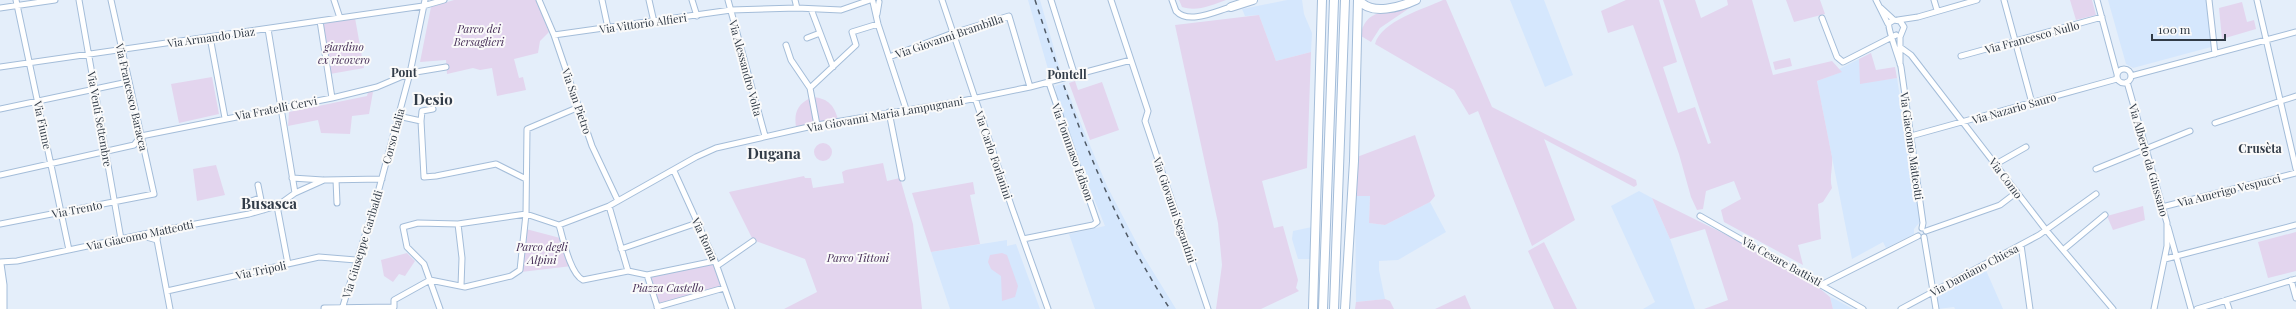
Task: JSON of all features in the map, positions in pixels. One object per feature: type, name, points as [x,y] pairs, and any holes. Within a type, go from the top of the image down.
[{"type":"highway","points":[[1231,6],[1253,0]]},
{"type":"highway","points":[[1323,309],[1334,0]]},
{"type":"highway","points":[[1334,309],[1345,0]]},
{"type":"highway","points":[[1359,0],[1362,4],[1376,9]]},
{"type":"highway","points":[[1346,309],[1354,161],[1359,0]]},
{"type":"highway","points":[[1358,24],[1362,17],[1376,9],[1392,7],[1416,0]]},
{"type":"highway","points":[[1313,309],[1322,1]]},
{"type":"main road","points":[[0,267],[3,309]]},
{"type":"main road","points":[[0,298],[3,309]]},
{"type":"street","points":[[0,8],[16,3],[55,0]]},
{"type":"street","name":"Via Venti Settembre","points":[[79,0],[121,239]]},
{"type":"street","name":"Via Francesco Baracca","points":[[111,0],[154,194]]},
{"type":"street","points":[[334,0],[340,18]]},
{"type":"street","name":"Corso Italia","points":[[382,178],[410,73],[424,0]]},
{"type":"street","name":"Via Armando Diaz","points":[[0,67],[423,6],[444,0]]},
{"type":"street","name":"Via San Pietro","points":[[539,0],[554,35],[580,107],[592,146],[618,201]]},
{"type":"street","points":[[602,0],[608,28]]},
{"type":"street","points":[[649,0],[654,22]]},
{"type":"street","points":[[692,0],[697,16]]},
{"type":"street","name":"Via Alessandro Volta","points":[[728,0],[765,136]]},
{"type":"street","points":[[795,0],[797,8]]},
{"type":"street","name":"Via Carlo Forlanini","points":[[942,0],[974,98],[1048,309]]},
{"type":"street","name":"Via Giovanni Segantini","points":[[1111,0],[1148,112],[1145,121],[1208,309]]},
{"type":"street","points":[[1172,0],[1179,13],[1188,17],[1196,17],[1231,6]]},
{"type":"street","points":[[1876,0],[1888,24],[1888,29],[1895,35]]},
{"type":"street","points":[[1934,0],[1937,10]]},
{"type":"street","points":[[1888,24],[1896,20],[1918,17],[1937,10],[1977,0]]},
{"type":"street","points":[[2004,0],[2032,103]]},
{"type":"street","points":[[2098,0],[2117,76],[2122,83],[2127,82],[2131,76],[2296,32]]},
{"type":"street","points":[[2209,0],[2215,54]]},
{"type":"street","points":[[2258,0],[2265,40],[2296,170]]},
{"type":"street","points":[[871,1],[906,109]]},
{"type":"street","name":"Via Vittorio Alfieri","points":[[554,35],[731,10],[797,8],[841,10],[871,1],[880,1]]},
{"type":"street","points":[[876,17],[880,1]]},
{"type":"street","points":[[1051,2],[1075,76]]},
{"type":"street","name":"Via Fiume","points":[[16,3],[69,250]]},
{"type":"street","points":[[1879,6],[1904,27]]},
{"type":"street","points":[[811,9],[833,67]]},
{"type":"street","name":"Via Giovanni Brambilla","points":[[889,57],[953,33],[1009,16],[1030,88]]},
{"type":"street","points":[[1822,18],[1837,57],[1843,62],[1895,35],[1918,17]]},
{"type":"street","name":"Via Francesco Nullo","points":[[1961,56],[2102,17]]},
{"type":"street","points":[[320,21],[332,98]]},
{"type":"street","points":[[810,88],[856,45],[852,32],[878,24]]},
{"type":"street","points":[[268,28],[295,193]]},
{"type":"street","points":[[807,38],[820,33]]},
{"type":"street","name":"Via Giacomo Matteotti","points":[[1895,35],[1900,47],[1900,64]]},
{"type":"street","name":"Via Giacomo Matteotti","points":[[1895,35],[1923,223],[1922,233],[1936,309]]},
{"type":"street","points":[[210,37],[225,118]]},
{"type":"street","points":[[786,45],[791,60],[810,88],[817,125]]},
{"type":"street","name":"Via Como","points":[[1900,47],[1911,55],[2046,230],[2113,309]]},
{"type":"street","name":"Via Giovanni Maria Lampugnani","points":[[559,224],[610,206],[674,171],[696,157],[716,148],[817,125],[1030,88],[1131,60]]},
{"type":"street","points":[[2114,60],[2128,70],[2131,76]]},
{"type":"street","name":"Via Fratelli Cervi","points":[[141,136],[225,118],[332,98],[377,87],[410,73],[446,68]]},
{"type":"street","name":"Via Nazario Sauro","points":[[1911,136],[2032,103],[2117,76],[2124,68]]},
{"type":"street","points":[[0,109],[128,82]]},
{"type":"street","name":"Via Alberto da Giussano","points":[[2127,82],[2145,151],[2167,223],[2165,259],[2154,309]]},
{"type":"street","name":"Via Tommaso Edison","points":[[1023,239],[1093,225],[1097,222],[1049,83]]},
{"type":"street","points":[[2215,123],[2296,96]]},
{"type":"street","points":[[324,308],[396,308],[394,300],[430,280],[465,287],[511,276],[520,270],[526,214],[527,129],[580,107]]},
{"type":"street","points":[[433,109],[422,111],[421,121],[424,177],[496,164],[526,179]]},
{"type":"street","points":[[890,112],[902,178]]},
{"type":"street","points":[[398,116],[421,121]]},
{"type":"street","points":[[2096,169],[2190,132]]},
{"type":"street","points":[[0,175],[134,145],[141,136]]},
{"type":"street","points":[[1996,164],[2026,147]]},
{"type":"street","name":"Via Roma","points":[[674,171],[716,263],[732,309]]},
{"type":"street","name":"Via Amerigo Vespucci","points":[[2162,207],[2296,173]]},
{"type":"street","name":"Via Giacomo Matteotti","points":[[292,178],[324,180],[382,178]]},
{"type":"street","name":"Via Giuseppe Garibaldi","points":[[342,309],[382,178]]},
{"type":"street","name":"Via Giacomo Matteotti","points":[[0,267],[16,261],[263,210],[277,206],[295,193],[324,180]]},
{"type":"street","points":[[336,180],[337,203]]},
{"type":"street","points":[[258,185],[263,210]]},
{"type":"street","points":[[1823,284],[1922,233],[2000,205],[2017,192]]},
{"type":"street","name":"Via Trento","points":[[0,224],[154,194]]},
{"type":"street","points":[[2046,230],[2096,194]]},
{"type":"street","points":[[250,201],[260,198]]},
{"type":"street","points":[[277,206],[288,264]]},
{"type":"street","points":[[610,206],[628,271]]},
{"type":"street","points":[[440,309],[424,264],[407,247],[403,227],[418,224],[458,224],[526,214],[559,224],[573,268],[579,278],[586,281],[628,271],[647,275],[716,263],[753,241]]},
{"type":"street","points":[[2063,250],[2105,215]]},
{"type":"street","name":"Via Cesare Battisti","points":[[1700,216],[1823,284],[1863,309]]},
{"type":"street","points":[[621,249],[697,223]]},
{"type":"street","points":[[2167,223],[2192,309]]},
{"type":"street","points":[[458,224],[462,258],[460,286]]},
{"type":"street","points":[[2165,259],[2296,225]]},
{"type":"street","name":"Via Damiano Chiesa","points":[[1901,309],[2021,245],[2046,230]]},
{"type":"street","points":[[158,231],[157,240],[170,309]]},
{"type":"street","points":[[138,235],[157,240]]},
{"type":"street","points":[[2021,245],[2030,309]]},
{"type":"street","name":"Via Tripoli","points":[[167,291],[319,257],[356,260]]},
{"type":"street","points":[[647,275],[657,308],[724,288]]},
{"type":"street","points":[[2197,309],[2294,280],[2296,298]]},
{"type":"street","points":[[2226,300],[2229,309]]},
{"type":"shaded area","points":[[1028,0],[1040,0],[1062,76],[1053,79],[1050,76]]},
{"type":"shaded area","points":[[1287,0],[1302,0],[1304,14],[1312,33],[1311,52],[1276,61],[1259,15],[1245,16],[1242,9]]},
{"type":"shaded area","points":[[1510,0],[1544,0],[1573,75],[1545,87]]},
{"type":"shaded area","points":[[2108,0],[2207,0],[2211,47],[2133,68],[2126,64]]},
{"type":"shaded area","points":[[1859,59],[1861,83],[1897,78],[1920,222],[1914,229],[1914,234],[1886,248],[1883,242],[1852,259],[1817,81],[1841,72],[1839,69]]},
{"type":"shaded area","points":[[1064,83],[1107,186],[1144,257],[1176,309],[1095,309],[1069,234],[1105,226],[1062,120],[1055,86]]},
{"type":"shaded area","points":[[1639,191],[1652,198],[1670,239],[1695,309],[1643,309],[1655,302],[1611,206]]},
{"type":"shaded area","points":[[1355,196],[1370,196],[1369,223],[1385,225],[1430,202],[1446,232],[1398,260],[1379,261],[1379,270],[1385,299],[1356,302]]},
{"type":"shaded area","points":[[1312,227],[1310,259],[1298,259],[1292,239],[1293,231]]},
{"type":"shaded area","points":[[1007,240],[1007,246],[1016,244],[1040,309],[950,309],[931,252]]},
{"type":"shaded area","points":[[1985,268],[2003,309],[1955,309],[1954,307],[1938,309],[1938,293]]},
{"type":"shaded area","points":[[1830,297],[1833,298],[1853,309],[1833,309]]},
{"type":"green space","name":"Parco dei Bersaglieri","points":[[454,0],[536,0],[549,32],[540,41],[538,53],[514,59],[519,78],[523,77],[526,90],[497,96],[492,68],[480,70],[473,68],[447,74],[446,60],[420,62],[431,7]]},
{"type":"green space","points":[[1179,0],[1226,0],[1193,9],[1182,7]]},
{"type":"green space","points":[[1446,0],[1492,107],[1636,180],[1637,185],[1634,187],[1544,139],[1575,220],[1532,246],[1478,111],[1469,115],[1454,90],[1375,44],[1385,29],[1394,22]]},
{"type":"green space","points":[[1626,0],[1659,0],[1677,62],[1663,67],[1678,113],[1695,107],[1708,144],[1711,143],[1663,0],[1695,0],[1701,18],[1728,5],[1727,0],[1752,0],[1773,75],[1832,61],[1842,72],[1817,81],[1832,157],[1832,188],[1823,202],[1818,204],[1821,239],[1798,245],[1803,265],[1724,222],[1721,210],[1741,199],[1734,181],[1706,191],[1703,209],[1697,210],[1691,197],[1679,154],[1633,25],[1608,33],[1601,11]]},
{"type":"green space","points":[[1786,0],[1820,0],[1825,14],[1794,22]]},
{"type":"green space","points":[[2070,0],[2092,0],[2096,15],[2076,20]]},
{"type":"green space","points":[[2242,2],[2247,22],[2254,20],[2256,29],[2222,39],[2219,8]]},
{"type":"green space","points":[[1411,7],[1380,28],[1371,42],[1361,36],[1363,27],[1372,16],[1394,9]]},
{"type":"green space","points":[[1259,15],[1276,61],[1311,52],[1307,168],[1262,181],[1274,228],[1283,226],[1298,280],[1296,288],[1299,291],[1261,309],[1216,309],[1222,265],[1218,223],[1175,25]]},
{"type":"green space","name":"giardino ex ricovero","points":[[355,18],[364,68],[330,74],[322,24]]},
{"type":"green space","points":[[1871,53],[1876,70],[1895,67],[1897,78],[1860,84],[1859,59]]},
{"type":"green space","points":[[1790,58],[1792,66],[1775,70],[1773,62]]},
{"type":"green space","points":[[212,77],[219,114],[179,123],[171,84]]},
{"type":"green space","points":[[1075,81],[1078,90],[1102,82],[1119,130],[1090,140],[1069,83]]},
{"type":"green space","points":[[368,92],[373,92],[369,114],[352,116],[350,134],[321,133],[318,120],[288,126],[289,112],[367,96]]},
{"type":"green space","points":[[814,97],[827,101],[835,110],[838,119],[819,122]]},
{"type":"green space","points":[[810,98],[815,123],[796,127],[797,110]]},
{"type":"green space","points":[[1415,135],[1435,196],[1430,202],[1385,225],[1369,223],[1370,196],[1355,196],[1357,157]]},
{"type":"green space","points":[[819,143],[827,143],[832,148],[830,159],[827,161],[819,161],[814,156],[814,148]]},
{"type":"green space","name":"Parco Tittoni","points":[[883,163],[887,181],[900,178],[913,224],[922,309],[784,309],[817,292],[805,259],[753,240],[729,192],[804,176],[805,178],[811,178],[813,188],[844,183],[842,172]]},
{"type":"green space","points":[[216,165],[225,195],[197,201],[193,169]]},
{"type":"green space","points":[[973,182],[975,194],[970,195],[980,244],[931,252],[912,193]]},
{"type":"green space","points":[[1652,198],[1753,248],[1812,282],[1830,297],[1833,309],[1704,309],[1728,300],[1705,229],[1670,239]]},
{"type":"green space","points":[[2143,206],[2145,220],[2113,230],[2107,216]]},
{"type":"green space","name":"Parco degli Alpini","points":[[526,229],[564,239],[572,266],[521,272]]},
{"type":"green space","points":[[2296,232],[2296,271],[2268,278],[2258,242]]},
{"type":"green space","points":[[1544,242],[1577,309],[1554,309],[1528,251]]},
{"type":"green space","points":[[407,253],[415,261],[405,276],[399,274],[393,282],[384,276],[381,260]]},
{"type":"green space","points":[[1002,253],[1007,255],[1018,286],[1015,297],[1002,301],[1001,276],[991,269],[988,262],[990,255]]},
{"type":"green space","name":"Piazza Castello","points":[[715,261],[724,288],[657,307],[647,275]]},
{"type":"green space","points":[[1465,295],[1471,309],[1435,309]]},
{"type":"green space","points":[[1385,299],[1390,301],[1394,309],[1355,309],[1356,302]]},
{"type":"railway","points":[[1035,0],[1076,120],[1109,198],[1127,235],[1170,309]]},
{"type":"district","name":"Pont","points":[[404,72]]},
{"type":"district","name":"Pontell","points":[[1067,74]]},
{"type":"district","name":"Desio","points":[[433,99]]},
{"type":"district","name":"Crusèta","points":[[2260,148]]},
{"type":"district","name":"Dugana","points":[[774,153]]},
{"type":"district","name":"Busasca","points":[[269,203]]}]
